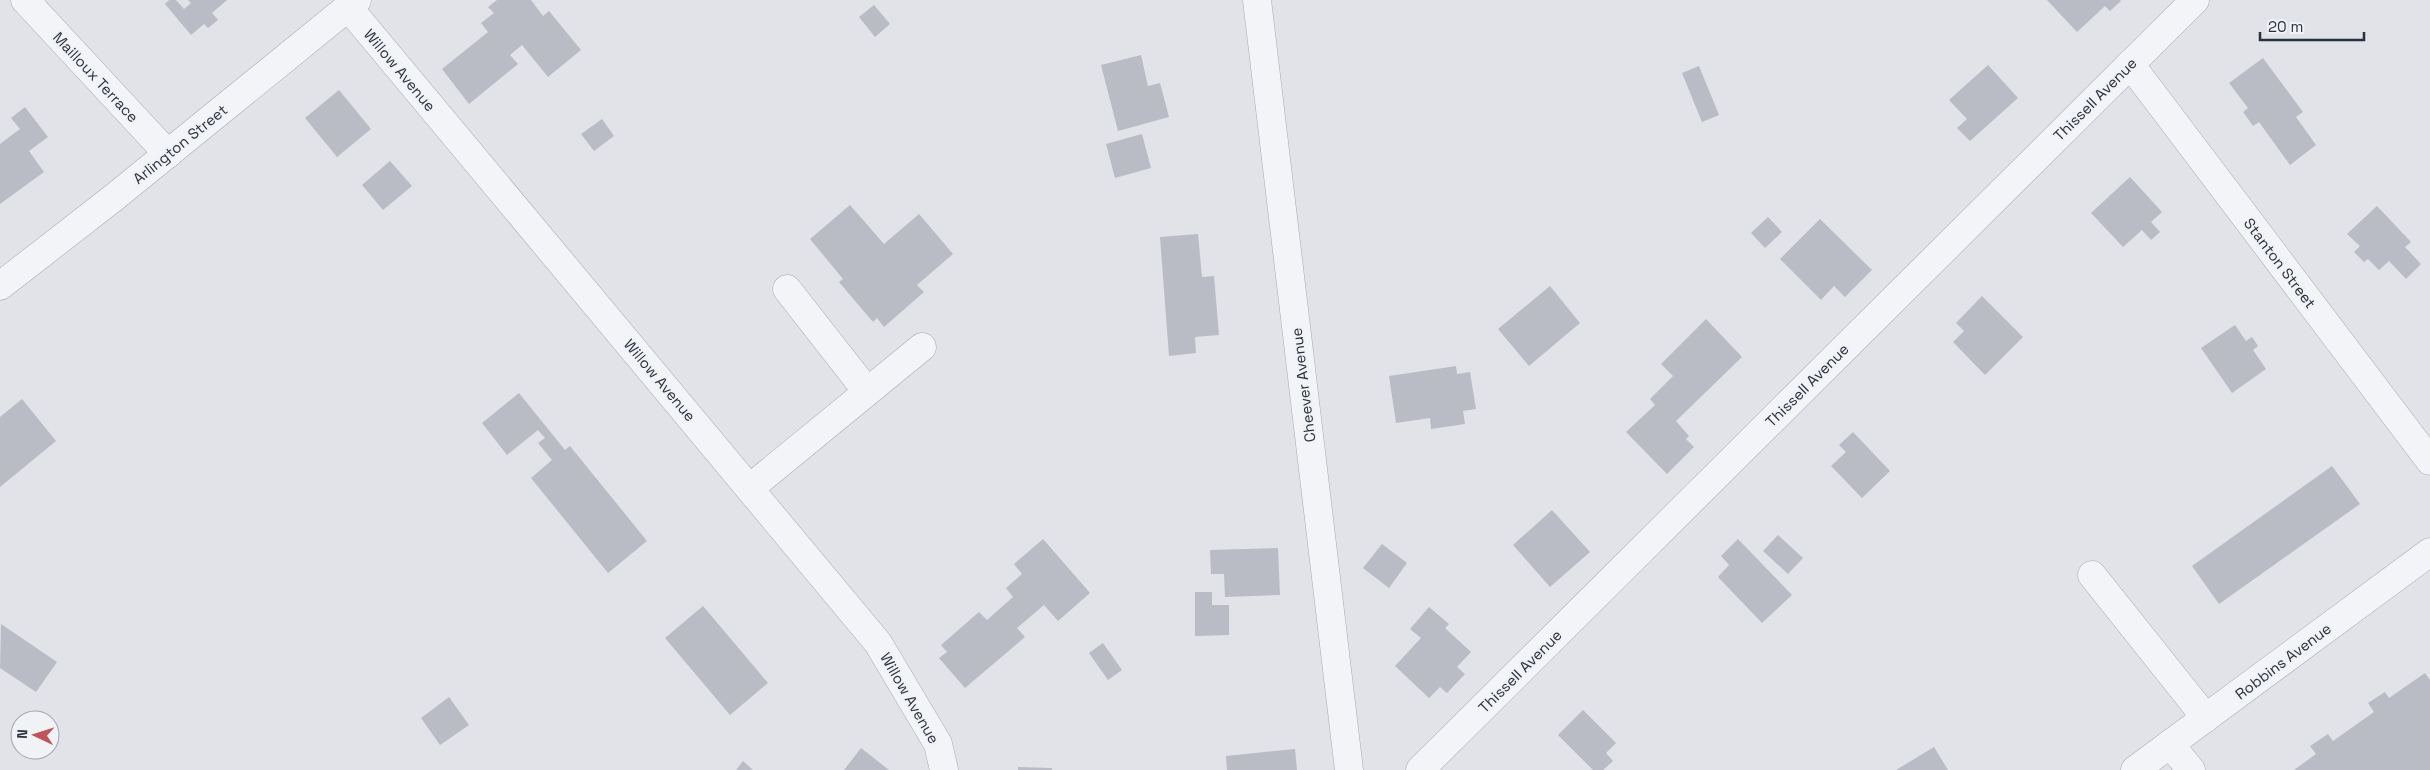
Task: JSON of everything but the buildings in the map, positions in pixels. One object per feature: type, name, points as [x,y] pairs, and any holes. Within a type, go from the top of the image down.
[{"type":"street","name":"Mailloux Terrace","points":[[25,0],[168,154]]},
{"type":"street","name":"Cheever Avenue","points":[[1257,0],[1349,770]]},
{"type":"street","name":"Thissell Avenue","points":[[1420,770],[2195,0]]},
{"type":"street","name":"Arlington Street","points":[[0,286],[168,154],[353,4]]},
{"type":"street","name":"Willow Avenue","points":[[353,4],[878,643],[938,744],[944,770]]},
{"type":"street","name":"Stanton Street","points":[[2130,64],[2430,461]]},
{"type":"street","points":[[787,289],[866,390]]},
{"type":"street","points":[[750,488],[866,390],[922,347]]},
{"type":"street","name":"Robbins Avenue","points":[[2135,770],[2430,552]]},
{"type":"street","points":[[2092,575],[2206,718]]},
{"type":"street","points":[[2170,744],[2191,770]]}]
